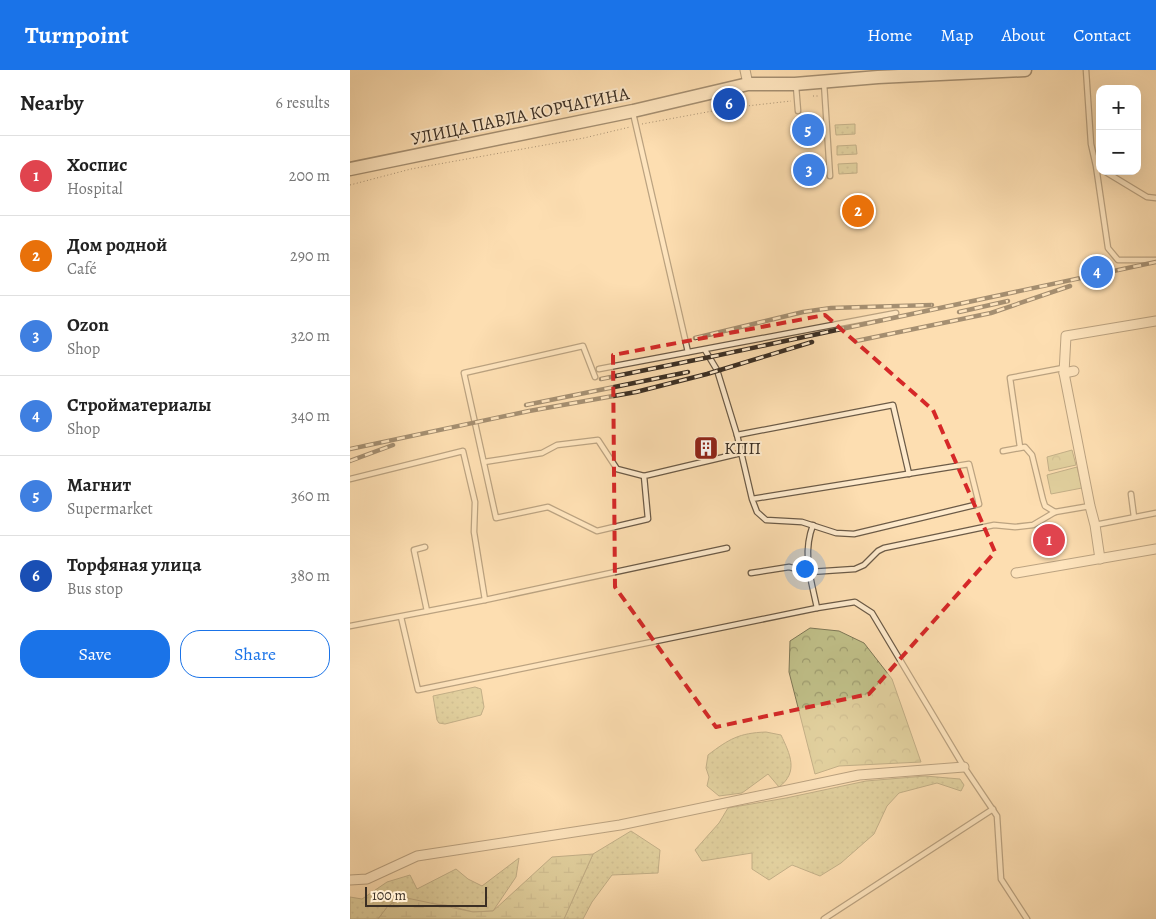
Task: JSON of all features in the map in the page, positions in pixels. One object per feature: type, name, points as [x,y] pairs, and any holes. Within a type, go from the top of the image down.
[{"type":"main road","name":"УЛИЦА ПАВЛА КОРЧАГИНА","points":[[350,169],[633,111],[748,84],[796,84],[1025,70]]},
{"type":"street","points":[[745,70],[748,84]]},
{"type":"street","points":[[1100,559],[1064,371],[1066,336],[1156,321]]},
{"type":"street","points":[[1064,371],[1074,371]]},
{"type":"street","points":[[1016,573],[1156,549]]},
{"type":"street","points":[[350,880],[367,879],[417,856],[620,825],[859,775],[964,767]]},
{"type":"lane","points":[[1086,70],[1090,144],[1096,161]]},
{"type":"lane","points":[[824,82],[830,176]]},
{"type":"lane","points":[[796,84],[798,111]]},
{"type":"lane","points":[[633,111],[688,352]]},
{"type":"lane","points":[[1099,175],[1108,248],[1118,260],[1156,260]]},
{"type":"lane","points":[[1111,175],[1147,197],[1156,198]]},
{"type":"lane","points":[[599,369],[896,313]]},
{"type":"lane","points":[[595,377],[583,346],[464,373],[496,518],[548,507],[597,531],[648,520],[644,476]]},
{"type":"lane","points":[[705,350],[715,366],[737,435],[752,499],[757,512],[766,520],[802,522],[836,534],[854,534],[979,504],[969,464],[752,499]]},
{"type":"lane","points":[[1020,447],[1010,378],[1064,371]]},
{"type":"lane","points":[[737,435],[893,405],[909,474]]},
{"type":"lane","points":[[484,462],[542,453],[557,445],[598,440],[617,469],[644,476],[741,453]]},
{"type":"lane","points":[[1004,451],[1020,447],[1028,448],[1031,452],[1045,506],[1055,512]]},
{"type":"lane","points":[[350,479],[463,451],[475,502],[474,532],[485,600]]},
{"type":"lane","points":[[1131,494],[1134,517]]},
{"type":"lane","points":[[752,573],[789,567],[810,572],[855,568],[864,565],[878,551],[884,548],[994,525],[1015,527],[1033,525],[1055,512],[1090,506]]},
{"type":"lane","points":[[1095,525],[1156,513]]},
{"type":"lane","points":[[813,525],[808,541],[807,554],[817,608]]},
{"type":"lane","points":[[425,546],[414,550],[427,611]]},
{"type":"lane","points":[[350,626],[485,600],[727,548]]},
{"type":"lane","points":[[401,617],[418,690],[817,608],[855,602],[872,613],[964,767],[998,816],[1001,880],[1027,919]]},
{"type":"lane","points":[[824,919],[992,809]]},
{"type":"path","points":[[350,185],[410,169],[584,138],[636,125],[729,108],[794,101]]},
{"type":"highlighted area","points":[[825,315],[933,410],[995,552],[869,694],[716,727],[615,587],[613,355]]},
{"type":"green space","points":[[855,124],[855,134],[836,135],[835,125]]},
{"type":"green space","points":[[856,145],[857,154],[837,155],[837,146]]},
{"type":"green space","points":[[857,163],[857,173],[839,174],[838,164]]},
{"type":"green space","points":[[1072,450],[1076,465],[1049,471],[1047,457]]},
{"type":"green space","points":[[1077,467],[1082,488],[1051,494],[1047,475]]},
{"type":"green space","points":[[810,628],[839,631],[864,643],[892,679],[921,762],[839,766],[815,774],[789,672],[790,641]]},
{"type":"green space","points":[[475,687],[481,689],[484,707],[481,715],[445,724],[439,723],[433,696]]},
{"type":"green space","points":[[766,732],[781,735],[790,756],[791,769],[789,775],[779,787],[768,774],[742,793],[719,796],[707,786],[709,777],[706,768],[708,755],[741,735]]},
{"type":"green space","points":[[925,776],[960,779],[964,785],[961,791],[937,783],[899,793],[887,806],[874,834],[841,863],[820,876],[792,865],[769,880],[752,869],[752,853],[702,861],[695,850],[719,823],[728,808],[866,781]]},
{"type":"green space","points":[[631,831],[660,850],[658,873],[612,875],[592,902],[583,919],[564,919],[593,854]]},
{"type":"green space","points":[[593,854],[564,919],[378,919],[388,906],[402,897],[473,912],[493,911],[552,857]]},
{"type":"green space","points":[[519,858],[516,877],[493,911],[473,912],[446,905],[424,903],[388,906],[378,919],[350,919],[350,897],[362,899],[387,882],[410,875],[417,889],[456,869],[468,879],[482,886]]},
{"type":"railway","points":[[601,379],[1156,262]]},
{"type":"railway","points":[[856,341],[991,313],[1070,286]]},
{"type":"railway","points":[[959,312],[1008,301]]},
{"type":"railway","points":[[695,338],[803,312],[831,308],[932,305]]},
{"type":"railway","points":[[350,449],[529,411],[636,392],[707,374],[812,342]]},
{"type":"railway","points":[[526,405],[688,372]]},
{"type":"railway","points":[[350,461],[393,445]]},
{"type":"place","name":"Торфяная улица","points":[[729,104]]},
{"type":"place","name":"Магнит","points":[[808,130]]},
{"type":"place","name":"Ozon","points":[[809,170]]},
{"type":"place","name":"Дом родной","points":[[858,211]]},
{"type":"place","name":"Стройматериалы","points":[[1097,272]]},
{"type":"place","name":"КПП","points":[[706,448]]},
{"type":"place","name":"Хоспис","points":[[1049,540]]}]
